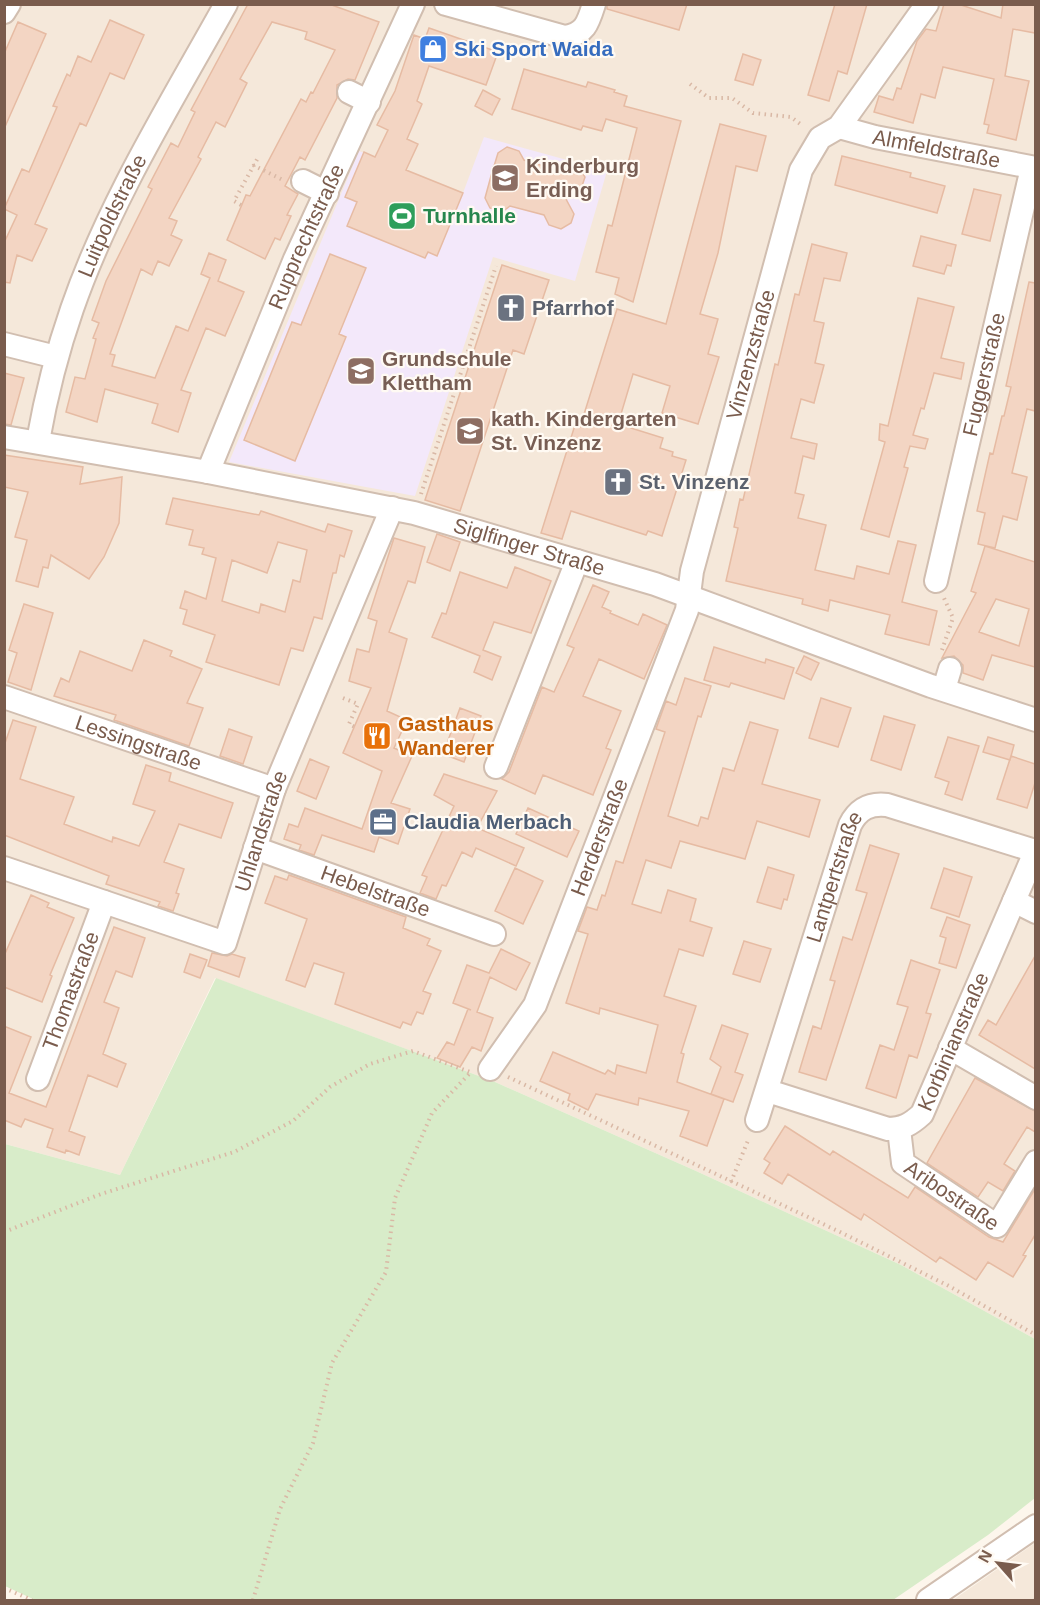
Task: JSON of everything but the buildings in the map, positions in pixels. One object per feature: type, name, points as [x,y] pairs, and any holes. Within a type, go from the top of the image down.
[{"type":"street","points":[[4,12],[9,4]]},
{"type":"street","name":"Luitpoldstraße","points":[[38,441],[56,357],[97,247],[135,169],[226,4]]},
{"type":"street","name":"Rupprechtstraße","points":[[208,472],[296,259],[413,4]]},
{"type":"street","points":[[446,4],[494,13],[565,37],[577,36],[588,25],[594,4]]},
{"type":"street","name":"Vinzenzstraße","points":[[689,597],[692,571],[801,170],[927,4]]},
{"type":"street","points":[[349,92],[369,102]]},
{"type":"street","name":"Almfeldstraße","points":[[830,132],[875,137],[1034,168]]},
{"type":"street","name":"Fuggerstraße","points":[[936,581],[1034,168]]},
{"type":"street","points":[[303,181],[327,193]]},
{"type":"street","points":[[4,344],[56,357]]},
{"type":"street","name":"Siglfinger Straße","points":[[4,437],[38,441],[208,472],[392,508],[577,561],[689,597],[945,670],[1035,720]]},
{"type":"street","name":"Uhlandstraße","points":[[4,868],[225,942],[274,789],[392,508]]},
{"type":"street","points":[[496,767],[577,561]]},
{"type":"street","name":"Herderstraße","points":[[480,1071],[535,1005],[687,610],[689,597]]},
{"type":"street","name":"Lessingstraße","points":[[4,697],[274,789]]},
{"type":"street","name":"Lantpertstraße","points":[[757,1120],[850,825],[861,810],[878,804],[887,805],[1035,851]]},
{"type":"street","name":"Hebelstraße","points":[[255,848],[494,934]]},
{"type":"street","name":"Korbinianstraße","points":[[768,1091],[888,1129],[899,1129],[922,1114],[1035,851]]},
{"type":"street","points":[[1014,900],[1035,912]]},
{"type":"street","name":"Thomastraße","points":[[38,1079],[104,902]]},
{"type":"street","points":[[950,1048],[1035,1098]]},
{"type":"street","name":"Aribostraße","points":[[899,1129],[903,1163],[997,1226],[1035,1162]]},
{"type":"street","points":[[928,1600],[1035,1526]]},
{"type":"path","points":[[690,84],[709,98],[732,98],[753,113],[791,117],[830,132]]},
{"type":"path","points":[[241,205],[234,201],[259,156]]},
{"type":"path","points":[[418,501],[496,267]]},
{"type":"path","points":[[945,670],[953,618]]},
{"type":"path","points":[[343,698],[358,704],[350,724],[355,727]]},
{"type":"path","points":[[4,1232],[101,1194],[234,1152],[293,1121],[330,1087],[370,1064],[413,1051],[480,1071],[731,1182],[947,1285],[1035,1332]]},
{"type":"path","points":[[253,1600],[280,1509],[313,1443],[332,1363],[386,1272],[396,1198],[432,1113],[480,1071]]},
{"type":"path","points":[[731,1182],[757,1120]]},
{"type":"path","points":[[4,1588],[32,1600]]},
{"type":"shaded area","points":[[4,5],[1035,5],[1035,1339],[901,1265],[495,1082],[215,978],[120,1175],[5,1144]]},
{"type":"shaded area","name":"Grundschule Klettham","points":[[484,137],[607,171],[575,281],[493,257],[415,496],[229,462],[359,151],[463,193]]},
{"type":"shaded area","points":[[1035,1543],[1035,1600],[953,1600]]},
{"type":"green space","points":[[216,978],[495,1082],[901,1265],[1035,1339],[1035,1498],[988,1535],[893,1600],[35,1600],[5,1586],[5,1144],[120,1175]]},
{"type":"place","name":"Ski Sport Waida","points":[[433,49]]},
{"type":"place","name":"Kinderburg Erding","points":[[505,178]]},
{"type":"place","name":"Turnhalle","points":[[402,216]]},
{"type":"place","name":"Pfarrhof","points":[[511,308]]},
{"type":"place","name":"Grundschule Klettham","points":[[361,371]]},
{"type":"place","name":"kath. Kindergarten St. Vinzenz","points":[[470,431]]},
{"type":"place","name":"St. Vinzenz","points":[[618,482]]},
{"type":"place","name":"Gasthaus Wanderer","points":[[377,736]]},
{"type":"place","name":"Claudia Merbach","points":[[383,822]]}]
